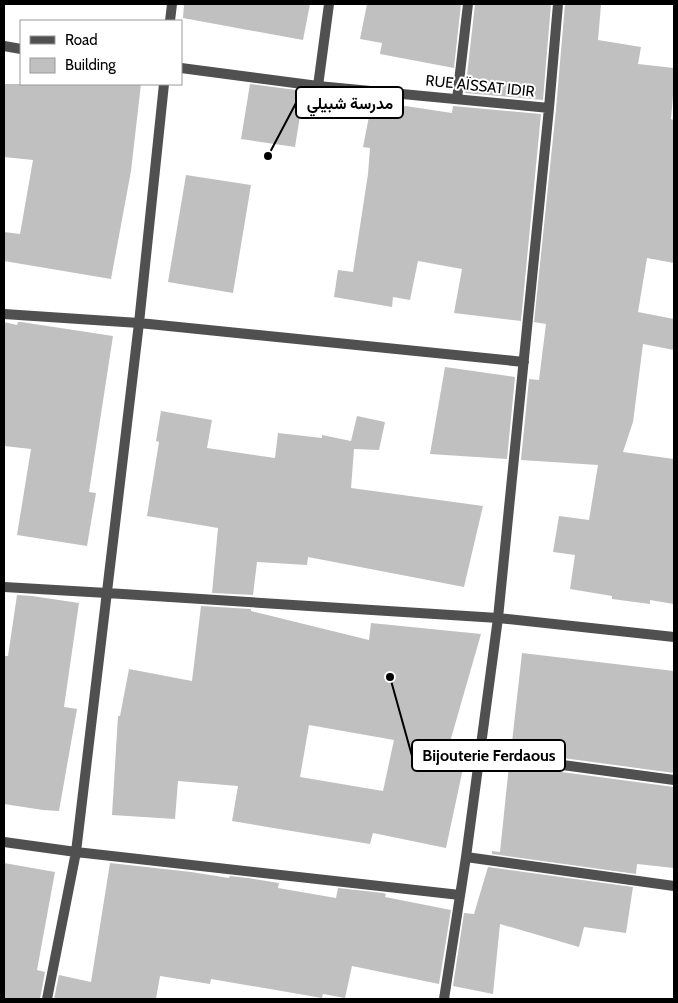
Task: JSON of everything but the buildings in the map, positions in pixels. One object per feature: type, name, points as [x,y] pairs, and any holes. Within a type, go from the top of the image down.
[{"type":"street","points":[[170,20],[172,4]]},
{"type":"street","points":[[318,86],[329,4]]},
{"type":"street","points":[[457,99],[468,4]]},
{"type":"street","points":[[444,999],[466,857],[498,618],[558,4]]},
{"type":"street","points":[[4,46],[20,49]]},
{"type":"street","name":"RUE AÏSSAT IDIR","points":[[182,68],[318,86],[549,108]]},
{"type":"street","points":[[47,999],[76,852],[139,322],[164,85]]},
{"type":"street","points":[[4,314],[139,322],[524,362]]},
{"type":"street","points":[[4,587],[498,618],[674,637]]},
{"type":"street","points":[[480,754],[674,780]]},
{"type":"street","points":[[4,842],[76,852],[460,895]]},
{"type":"street","points":[[466,857],[674,886]]},
{"type":"place","name":"مدرسة شبيلي","points":[[268,156]]},
{"type":"place","name":"Bijouterie Ferdaous","points":[[390,677]]}]
